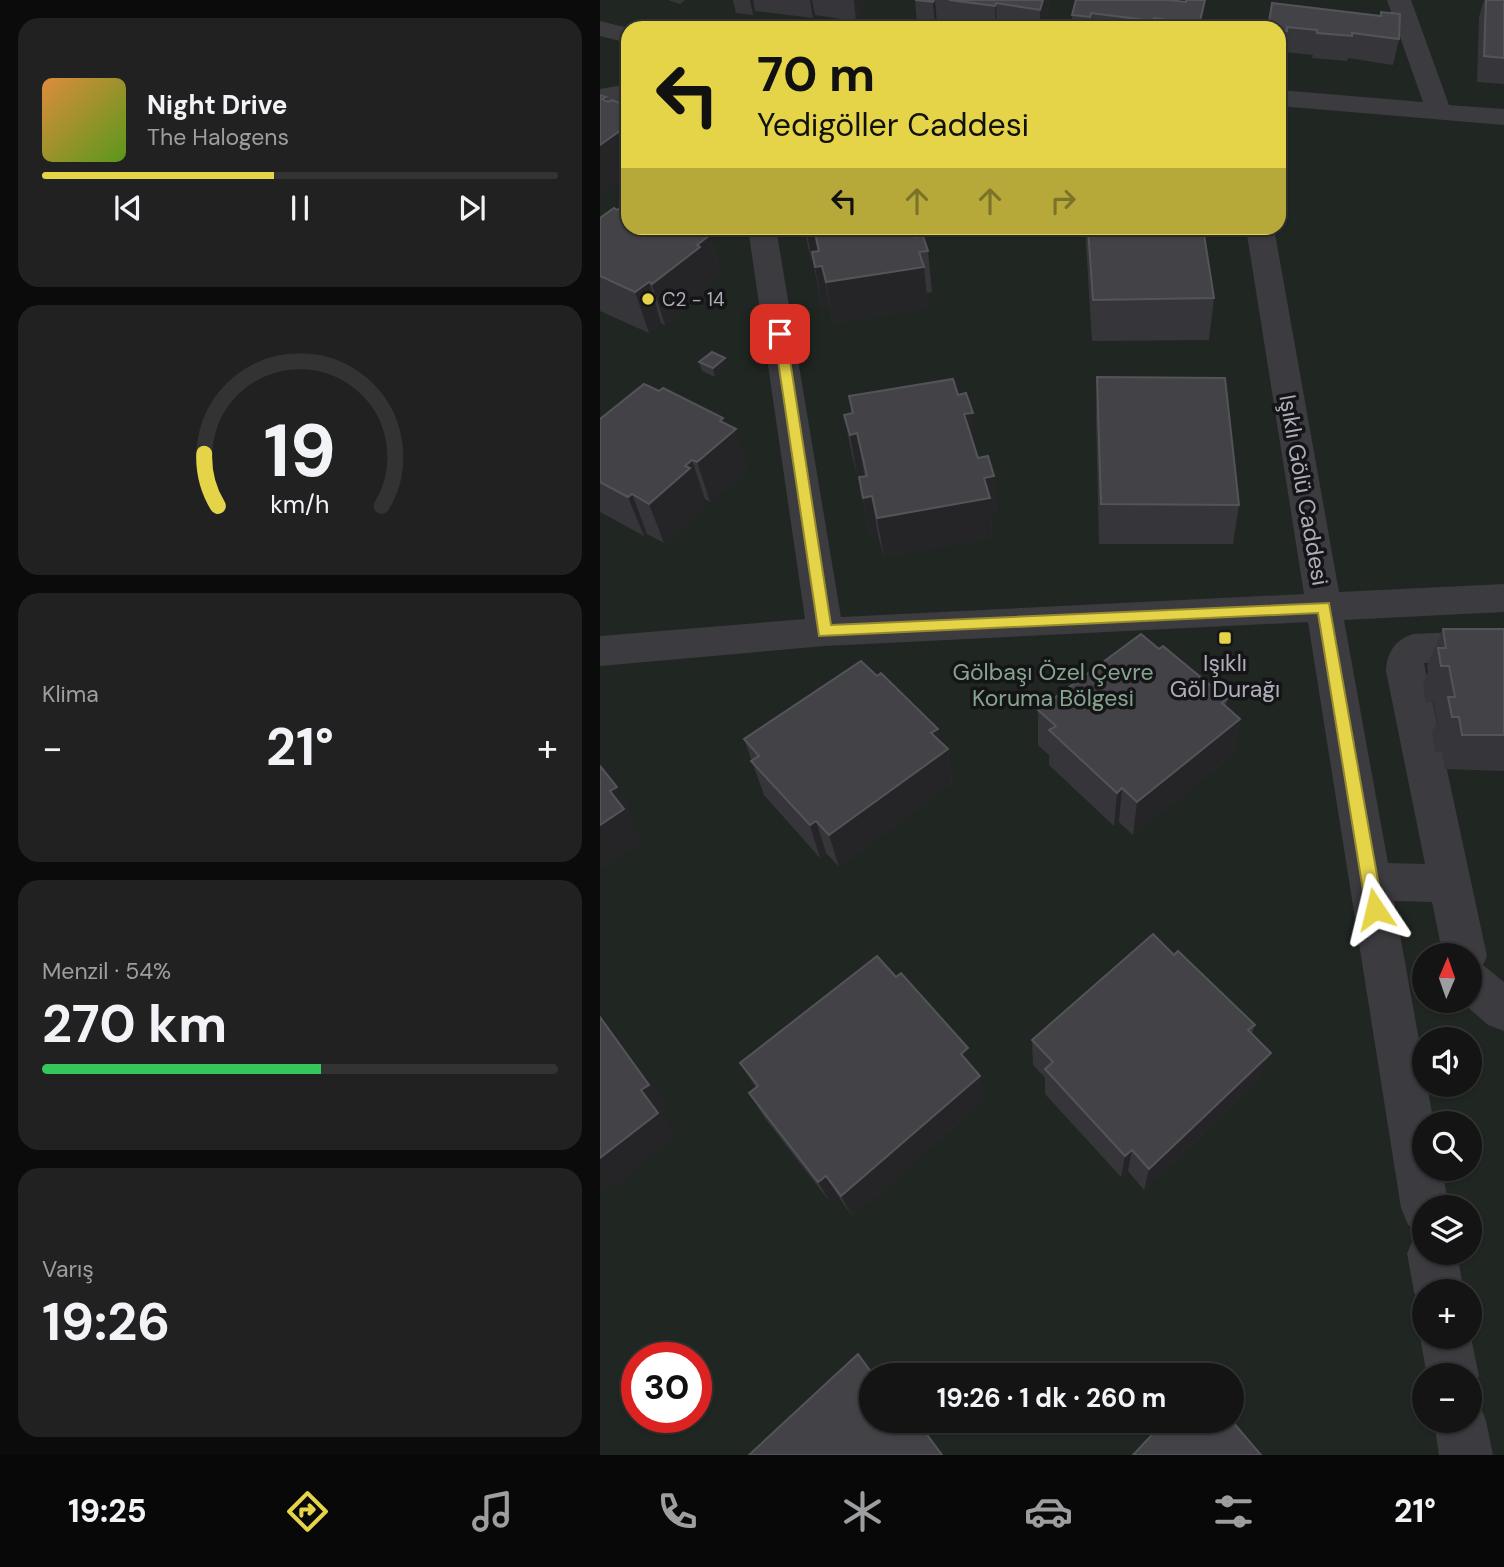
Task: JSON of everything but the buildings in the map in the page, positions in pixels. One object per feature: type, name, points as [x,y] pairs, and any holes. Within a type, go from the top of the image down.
[{"type":"street","points":[[1403,1],[1439,112]]},
{"type":"street","points":[[600,28],[621,34]]},
{"type":"street","points":[[600,97],[621,93]]},
{"type":"street","points":[[1286,99],[1504,117]]},
{"type":"street","points":[[763,235],[825,632]]},
{"type":"street","name":"Işıklı Gölü Caddesi","points":[[1261,235],[1423,1195]]},
{"type":"street","points":[[600,651],[825,632],[1504,598]]},
{"type":"street","points":[[1461,943],[1405,671],[1405,659],[1413,649],[1427,647],[1504,646]]},
{"type":"street","points":[[1370,882],[1449,883]]},
{"type":"street","points":[[1482,991],[1504,1010]]},
{"type":"street","points":[[1462,1433],[1466,1455]]},
{"type":"green space","name":"Gölbaşı Özel Çevre Koruma Bölgesi","points":[[600,0],[1504,0],[1504,1455],[600,1455]]},
{"type":"place","name":"C2 - 14","points":[[648,299]]},
{"type":"place","name":"Işıklı Göl Durağı","points":[[1225,638]]},
{"type":"route","points":[[780,334],[825,632],[1324,607],[1375,909]]}]
